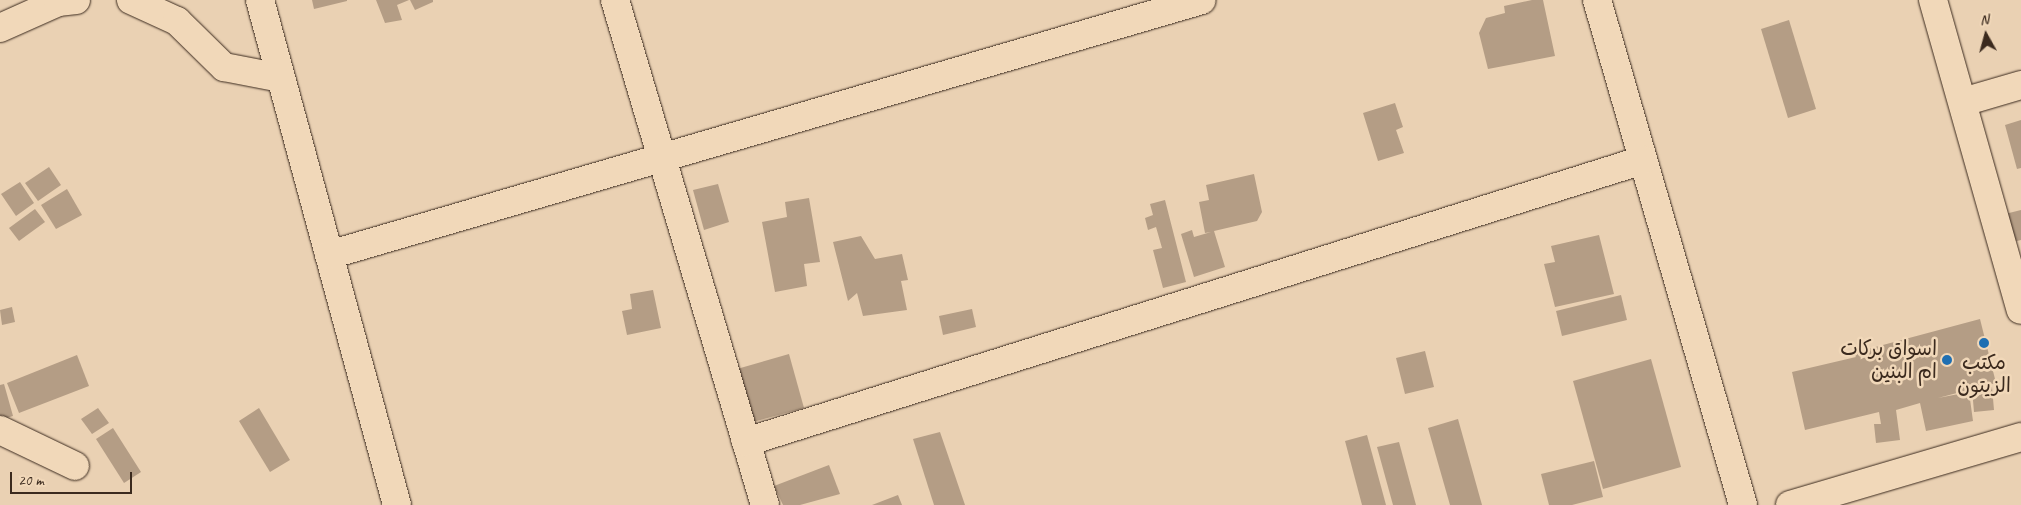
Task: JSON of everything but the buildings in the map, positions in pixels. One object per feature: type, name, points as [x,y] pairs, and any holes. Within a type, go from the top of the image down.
[{"type":"street","points":[[0,28],[58,2],[76,0]]},
{"type":"street","points":[[131,0],[177,21],[224,67],[281,78]]},
{"type":"street","points":[[260,0],[396,505]]},
{"type":"street","points":[[615,0],[765,505]]},
{"type":"street","points":[[329,254],[1202,0]]},
{"type":"street","points":[[1597,0],[1743,505]]},
{"type":"street","points":[[1933,0],[2021,310]]},
{"type":"street","points":[[1962,102],[2021,84]]},
{"type":"street","points":[[746,442],[1643,160]]},
{"type":"street","points":[[0,430],[75,466]]},
{"type":"street","points":[[1790,505],[2021,437]]},
{"type":"place","name":"مكتب الزيتون","points":[[1984,343]]},
{"type":"place","name":"اسواق بركات ام البنين","points":[[1947,360]]}]
